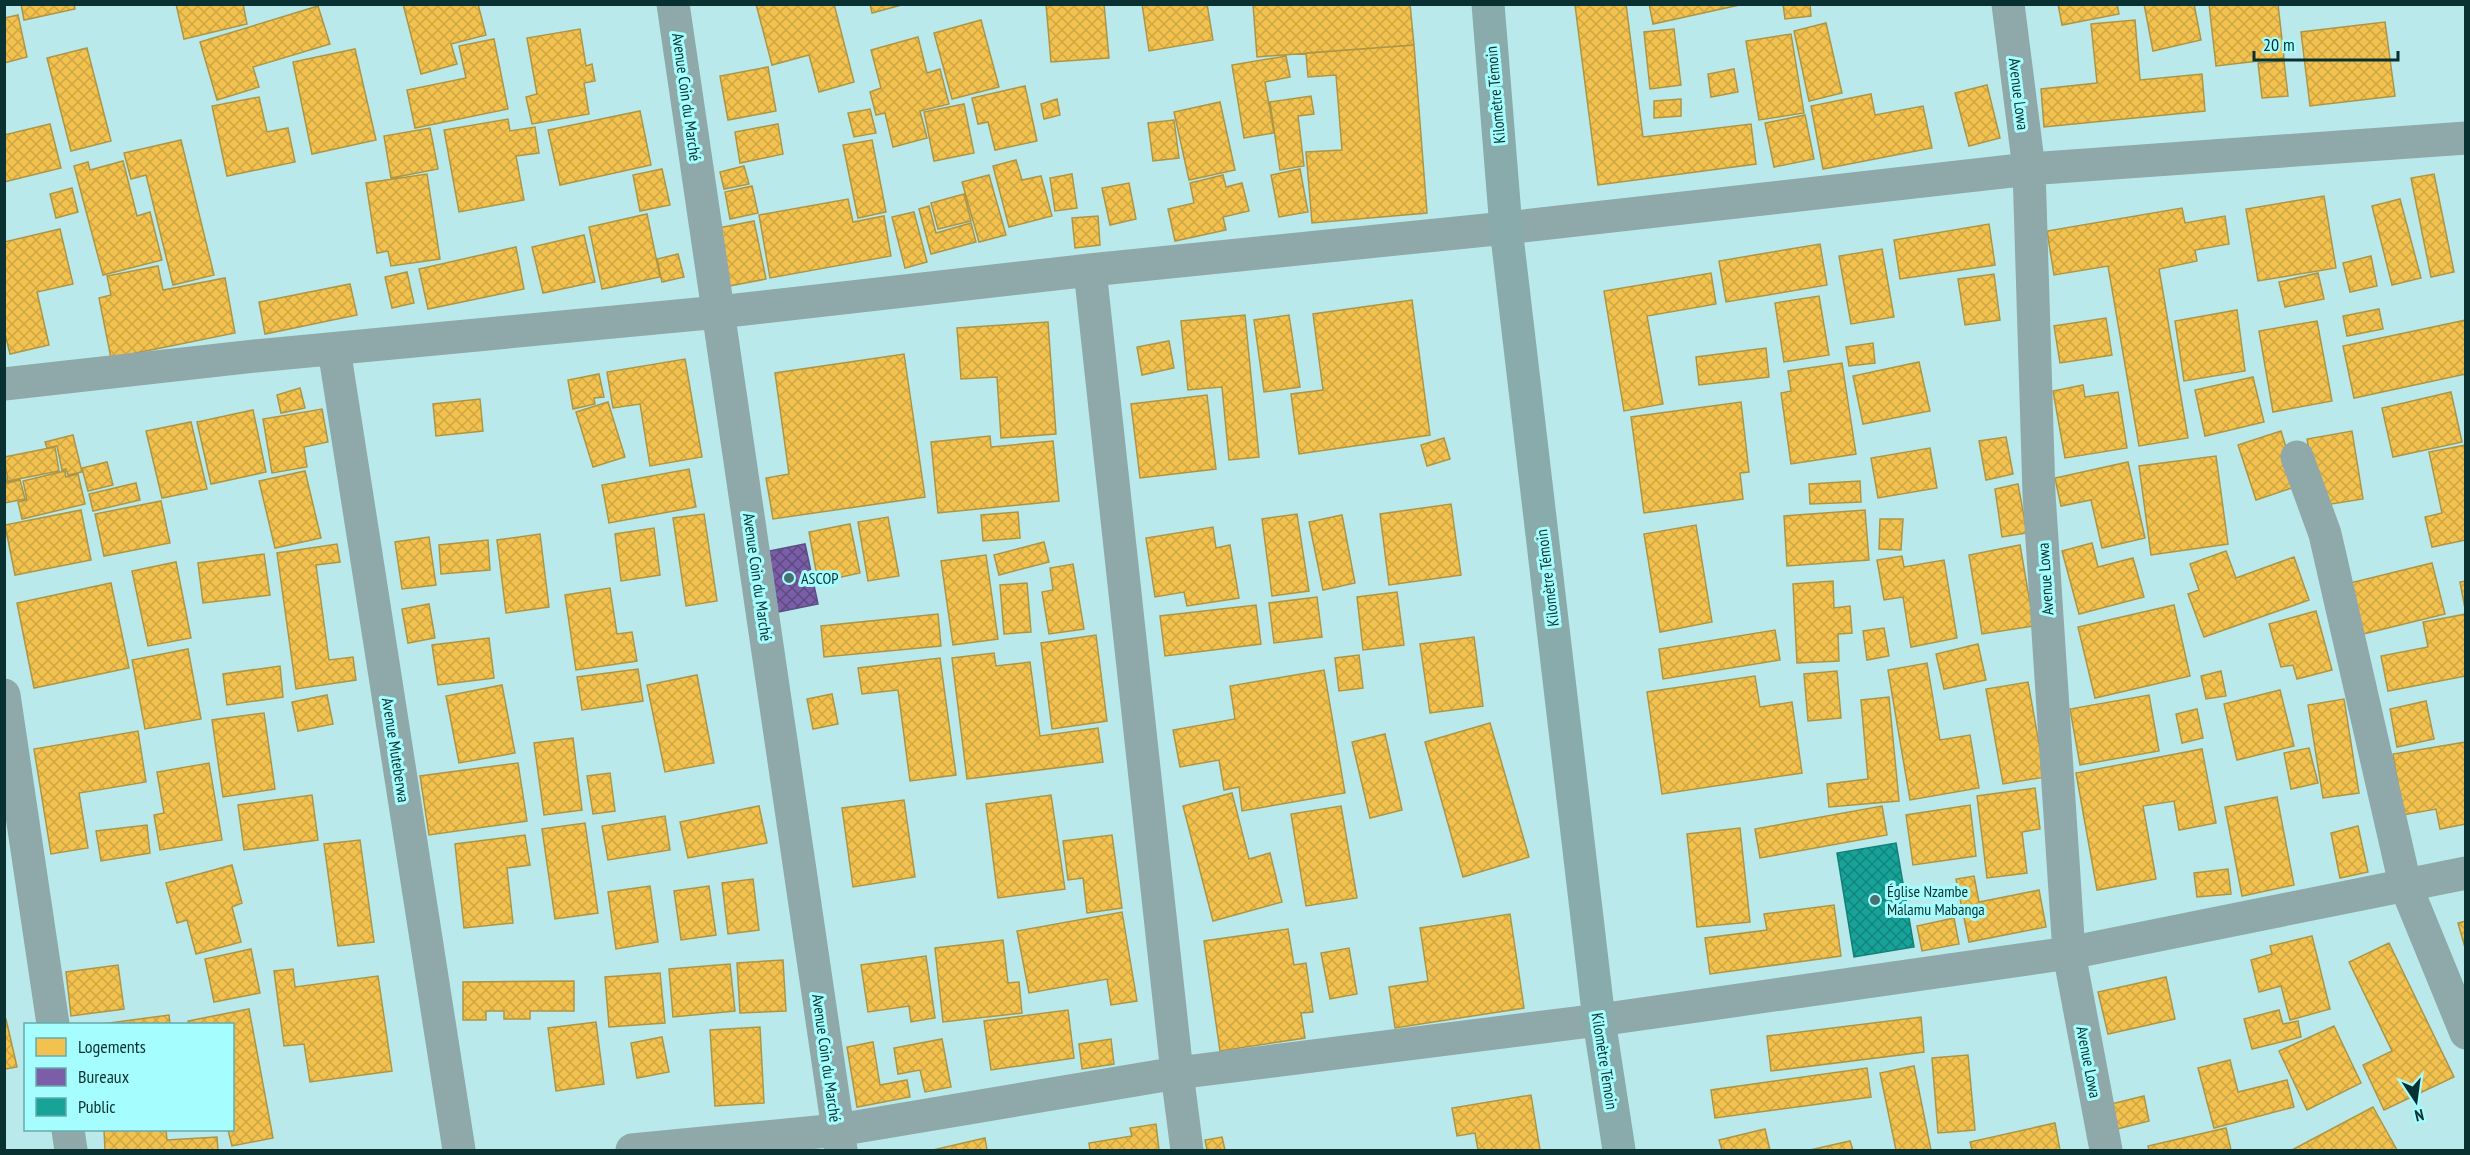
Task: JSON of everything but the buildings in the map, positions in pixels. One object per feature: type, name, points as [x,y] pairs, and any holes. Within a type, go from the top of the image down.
[{"type":"main road","name":"Kilomètre Témoin","points":[[1488,4],[1506,228],[1599,1020],[1619,1150]]},
{"type":"street","name":"Avenue Coin du Marché","points":[[673,4],[839,1140]]},
{"type":"street","name":"Avenue Lowa","points":[[2008,4],[2029,170],[2039,494],[2069,953],[2106,1150]]},
{"type":"street","points":[[4,384],[719,312],[2029,170],[2466,138]]},
{"type":"street","points":[[1090,270],[1187,1150]]},
{"type":"street","name":"Avenue Muteberwa","points":[[334,349],[459,1150]]},
{"type":"street","points":[[2297,457],[2325,534],[2405,884],[2466,1033]]},
{"type":"street","points":[[4,695],[53,1023]]},
{"type":"street","points":[[632,1150],[839,1140],[1177,1073],[1599,1020],[2069,953],[2466,873]]},
{"type":"street","points":[[68,1131],[71,1150]]},
{"type":"place","name":"ASCOP","points":[[789,578]]},
{"type":"place","name":"Église Nzambe Malamu Mabanga","points":[[1875,900]]}]
